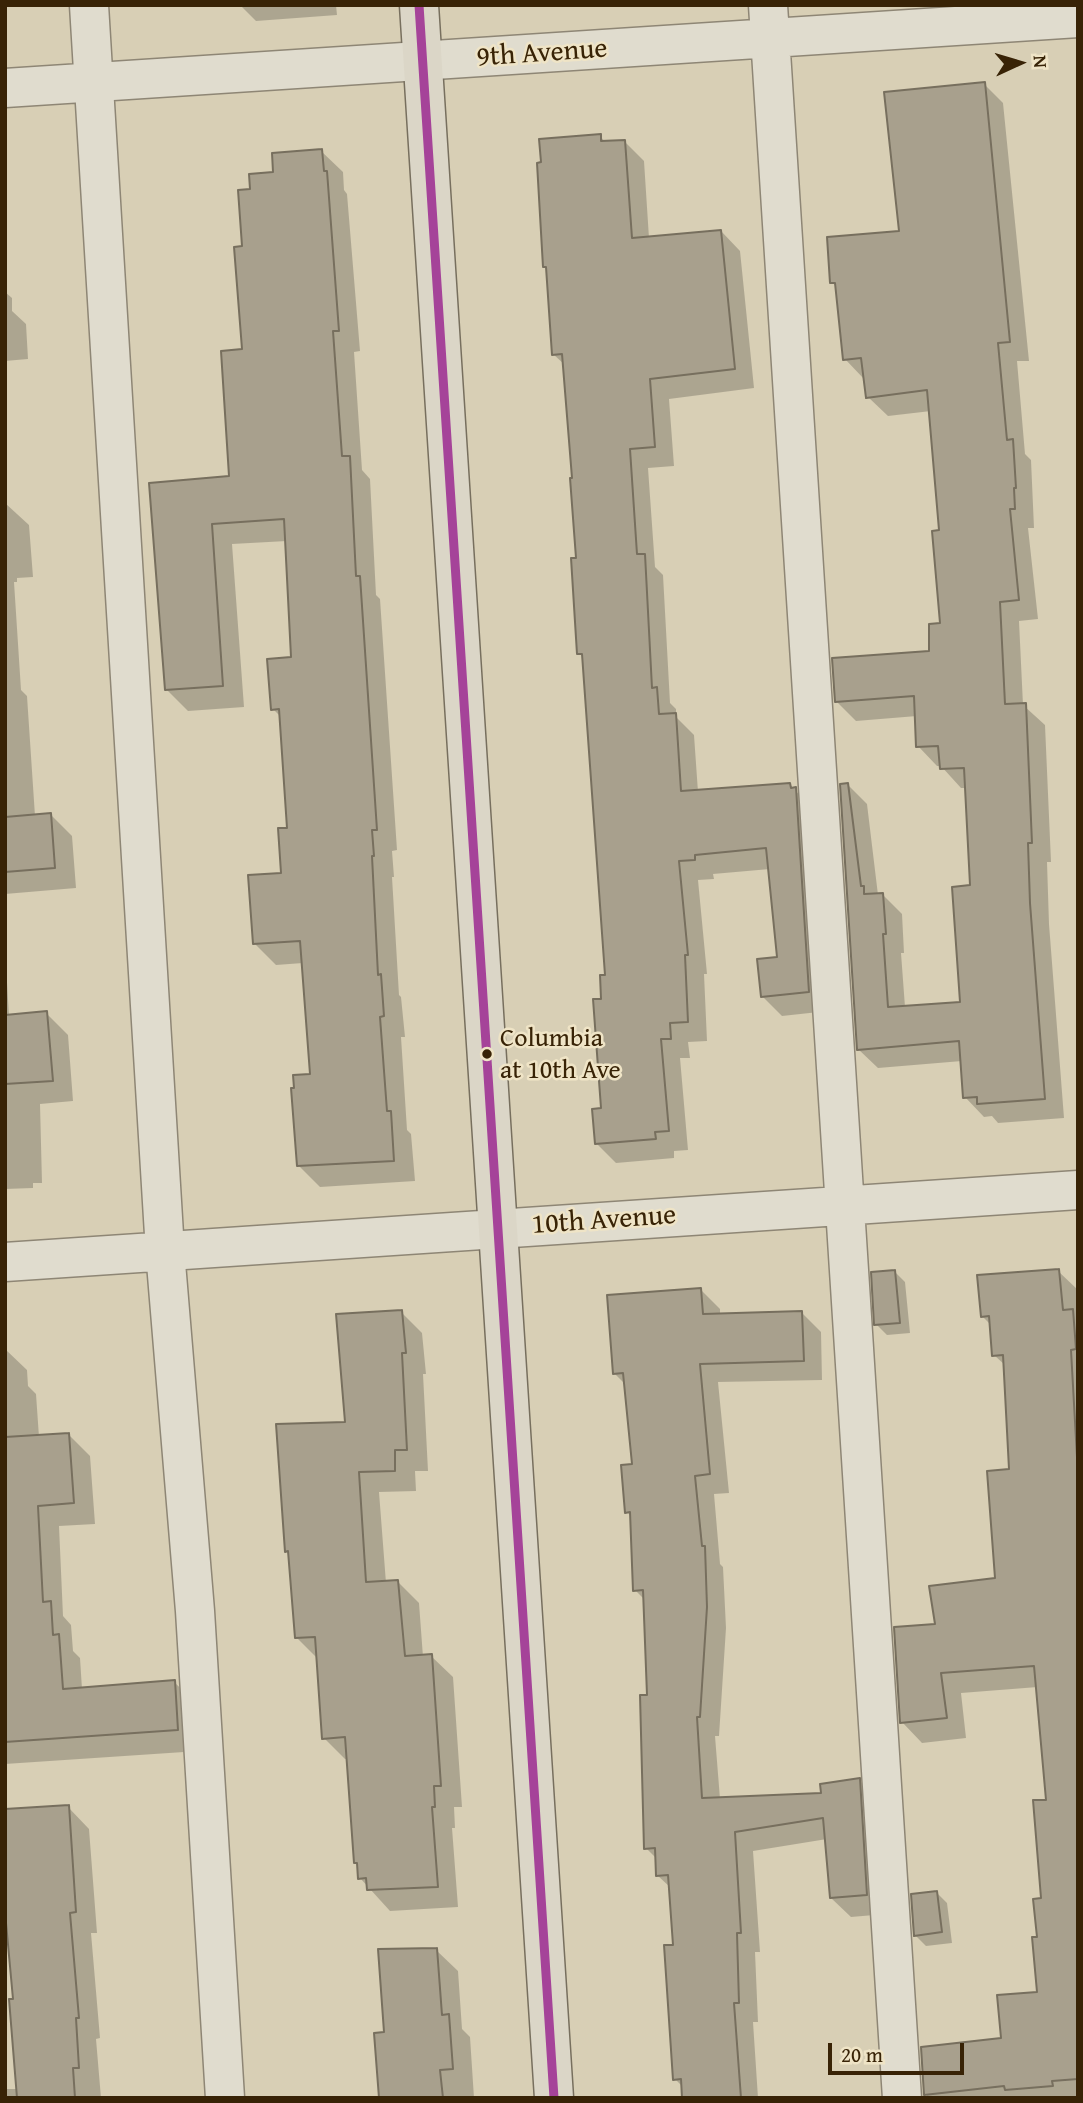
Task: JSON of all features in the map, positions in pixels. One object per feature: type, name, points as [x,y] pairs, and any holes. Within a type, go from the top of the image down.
[{"type":"main road","points":[[419,5],[554,2098]]},
{"type":"street","points":[[89,5],[165,1251],[195,1611],[225,2098]]},
{"type":"street","name":"9th Avenue","points":[[5,88],[422,61],[769,22],[1078,18]]},
{"type":"street","points":[[769,22],[902,2098]]},
{"type":"street","name":"10th Avenue","points":[[5,1262],[1078,1190]]},
{"type":"building","points":[[985,82],[1010,342],[998,343],[1007,440],[1013,439],[1016,488],[1015,509],[1010,509],[1019,600],[1000,602],[1005,704],[1026,703],[1032,843],[1028,843],[1030,903],[1045,1099],[977,1104],[977,1097],[963,1098],[959,1041],[857,1050],[840,784],[848,783],[864,894],[883,893],[888,1007],[960,1002],[952,887],[970,885],[964,768],[940,769],[938,746],[916,747],[914,696],[835,702],[832,658],[929,651],[929,624],[940,623],[932,531],[939,530],[927,390],[866,398],[861,358],[843,360],[835,283],[830,283],[827,237],[899,231],[884,92]]},
{"type":"building","points":[[601,134],[601,141],[625,140],[632,238],[721,230],[735,369],[650,379],[655,447],[630,449],[637,554],[645,554],[652,688],[657,687],[659,714],[676,713],[681,791],[790,783],[791,788],[796,787],[809,992],[761,997],[757,959],[777,957],[766,848],[695,855],[695,860],[679,861],[688,955],[685,955],[688,1022],[670,1023],[671,1039],[661,1039],[669,1131],[655,1132],[656,1139],[595,1144],[592,1109],[601,1108],[593,999],[601,999],[600,975],[605,975],[582,654],[577,654],[571,558],[576,558],[572,478],[562,354],[552,355],[546,267],[543,267],[537,163],[541,162],[539,139]]},
{"type":"building","points":[[322,149],[324,171],[327,171],[339,331],[333,331],[342,456],[350,456],[356,576],[360,576],[377,830],[372,830],[372,856],[378,975],[381,974],[384,1016],[380,1017],[387,1111],[391,1111],[394,1161],[297,1166],[291,1088],[294,1088],[293,1075],[310,1074],[300,941],[253,944],[248,875],[281,873],[278,828],[287,828],[279,709],[271,710],[267,659],[291,657],[284,519],[212,524],[223,686],[165,690],[149,483],[229,476],[221,351],[242,349],[234,247],[242,246],[238,190],[250,189],[249,174],[273,172],[272,153]]},
{"type":"building","points":[[51,813],[55,868],[5,872],[5,817]]},
{"type":"building","points":[[47,1011],[53,1081],[5,1084],[5,1015]]},
{"type":"building","points":[[1059,1269],[1063,1310],[1073,1309],[1076,1349],[1071,1350],[1078,1475],[1078,2079],[1052,2081],[1053,2086],[1005,2090],[1004,2086],[924,2095],[921,2047],[1001,2038],[997,1995],[1037,1992],[1032,1937],[1037,1937],[1033,1899],[1041,1898],[1033,1800],[1046,1800],[1034,1666],[941,1673],[947,1718],[900,1723],[894,1627],[935,1624],[929,1586],[995,1578],[987,1471],[1009,1469],[1003,1355],[992,1356],[989,1316],[981,1317],[977,1275]]},
{"type":"building","points":[[895,1270],[900,1323],[874,1325],[871,1272]]},
{"type":"building","points":[[701,1288],[703,1314],[802,1311],[804,1361],[700,1364],[710,1474],[695,1476],[702,1546],[705,1546],[707,1607],[700,1717],[697,1717],[702,1798],[821,1793],[820,1784],[860,1778],[867,1895],[830,1898],[823,1818],[735,1832],[741,1933],[737,1933],[739,2003],[734,2003],[741,2098],[682,2098],[681,2079],[673,2080],[664,1945],[673,1945],[668,1875],[656,1876],[655,1848],[644,1849],[640,1695],[647,1695],[643,1590],[633,1591],[630,1512],[625,1513],[621,1465],[632,1464],[623,1373],[613,1374],[607,1295]]},
{"type":"building","points":[[402,1310],[406,1353],[402,1353],[407,1450],[395,1450],[395,1471],[359,1472],[366,1582],[398,1580],[405,1656],[432,1654],[441,1786],[434,1786],[435,1807],[432,1807],[438,1887],[367,1890],[366,1878],[358,1879],[357,1863],[354,1863],[345,1737],[322,1739],[315,1637],[295,1638],[288,1551],[285,1552],[276,1424],[345,1422],[336,1314]]},
{"type":"building","points":[[69,1433],[74,1503],[38,1506],[43,1602],[51,1601],[53,1635],[59,1634],[63,1689],[175,1680],[178,1730],[5,1742],[5,1437]]},
{"type":"building","points":[[69,1805],[76,1912],[70,1913],[79,2018],[76,2018],[79,2068],[73,2068],[75,2098],[17,2098],[9,1999],[13,1999],[5,1912],[5,1809]]},
{"type":"building","points":[[937,1891],[942,1932],[914,1936],[911,1894]]},
{"type":"building","points":[[437,1948],[442,2015],[449,2014],[453,2069],[440,2070],[443,2098],[379,2098],[374,2033],[384,2032],[378,1949]]},
{"type":"transit line","points":[[419,5],[554,2098]]},
{"type":"place","name":"Columbia at 10th Ave","points":[[487,1054]]}]
